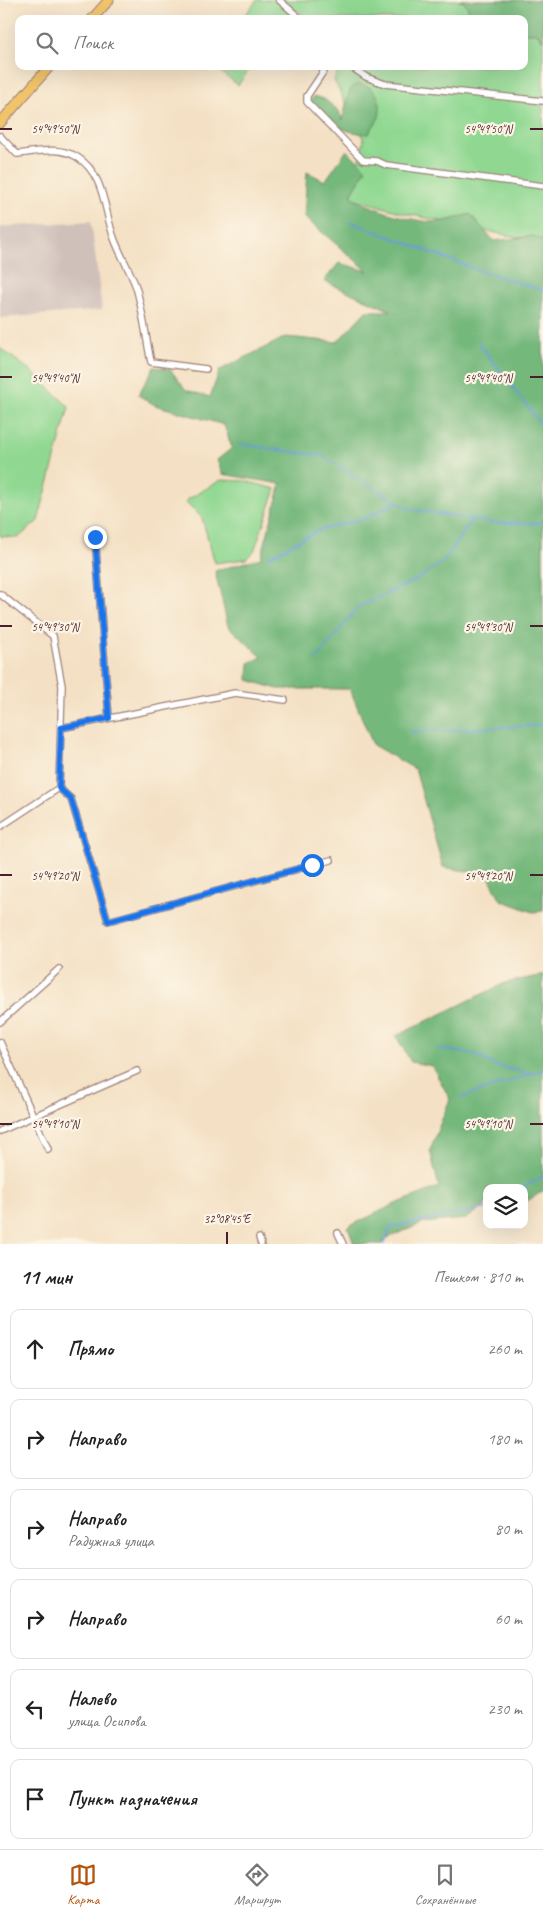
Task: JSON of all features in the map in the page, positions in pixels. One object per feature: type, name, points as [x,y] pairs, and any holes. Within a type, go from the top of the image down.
[{"type":"main road","points":[[96,15],[109,0]]},
{"type":"main road","points":[[0,124],[47,70]]},
{"type":"street","points":[[279,0],[296,15]]},
{"type":"street","points":[[324,70],[307,96],[307,102],[364,160],[377,161],[386,165],[543,186]]},
{"type":"street","points":[[356,70],[366,77],[385,84],[543,101]]},
{"type":"street","points":[[0,136],[18,154],[49,150],[64,152],[78,158],[90,168],[103,193],[113,236],[136,288],[151,362],[206,369]]},
{"type":"street","points":[[95,537],[109,718]]},
{"type":"street","points":[[0,594],[53,636],[62,686],[59,788],[71,799],[108,921],[331,860]]},
{"type":"street","points":[[61,728],[235,693],[285,700]]},
{"type":"street","points":[[0,828],[59,788]]},
{"type":"street","points":[[0,1022],[59,969]]},
{"type":"street","points":[[0,1042],[48,1149]]},
{"type":"street","points":[[0,1131],[137,1071]]},
{"type":"street","points":[[338,1234],[343,1244]]},
{"type":"shaded area","points":[[91,221],[102,310],[0,318],[0,227]]},
{"type":"green space","points":[[257,0],[466,0],[501,15],[302,15],[296,10],[293,15],[245,15]]},
{"type":"green space","points":[[458,0],[543,0],[543,41],[537,33],[528,33],[528,15],[472,15],[465,3]]},
{"type":"green space","points":[[543,24],[543,243],[403,213],[349,197],[364,140],[334,80],[339,70],[528,70],[528,25]]},
{"type":"green space","points":[[218,70],[249,70],[238,85]]},
{"type":"green space","points":[[356,84],[373,90],[380,104],[379,117],[369,134],[351,132],[327,121],[320,115],[311,100],[314,96],[324,99],[339,111],[342,120],[350,90]]},
{"type":"green space","points":[[347,150],[366,169],[351,195],[368,205],[391,214],[435,222],[470,214],[494,241],[533,236],[543,240],[543,911],[533,912],[501,900],[488,875],[443,867],[415,769],[373,745],[350,689],[278,689],[248,680],[249,663],[262,657],[228,626],[215,571],[261,558],[281,484],[222,474],[217,460],[232,448],[224,425],[155,405],[138,395],[154,367],[170,369],[186,390],[210,397],[220,370],[286,337],[337,342],[366,311],[391,311],[324,281],[339,263],[368,271],[304,217],[307,172],[325,181]]},
{"type":"green space","points":[[0,348],[31,371],[69,407],[38,521],[18,538],[0,536]]},
{"type":"green space","points":[[221,480],[245,481],[276,489],[254,551],[246,559],[215,563],[202,518],[185,501]]},
{"type":"green space","points":[[543,975],[543,1191],[528,1200],[528,1184],[483,1184],[483,1207],[466,1219],[423,1223],[385,1239],[382,1244],[354,1244],[348,1227],[393,1205],[439,1187],[430,1150],[450,1099],[432,1066],[411,1062],[396,1036],[505,983]]},
{"type":"waterway","points":[[351,222],[477,270],[543,290]]},
{"type":"waterway","points":[[479,343],[543,427]]},
{"type":"waterway","points":[[239,444],[322,456],[409,509],[495,523],[543,523]]},
{"type":"waterway","points":[[268,557],[319,530],[366,518],[396,502]]},
{"type":"waterway","points":[[316,660],[358,607],[418,579],[445,560],[471,520]]},
{"type":"waterway","points":[[411,732],[543,725]]},
{"type":"waterway","points":[[438,1049],[473,1054],[497,1066],[533,1074]]},
{"type":"waterway","points":[[460,1098],[543,1070]]},
{"type":"waterway","points":[[528,1185],[543,1176]]},
{"type":"waterway","points":[[384,1244],[391,1227],[483,1209]]},
{"type":"route","points":[[95,537],[109,718],[61,728],[59,788],[71,799],[108,921],[180,903],[312,865]]}]
